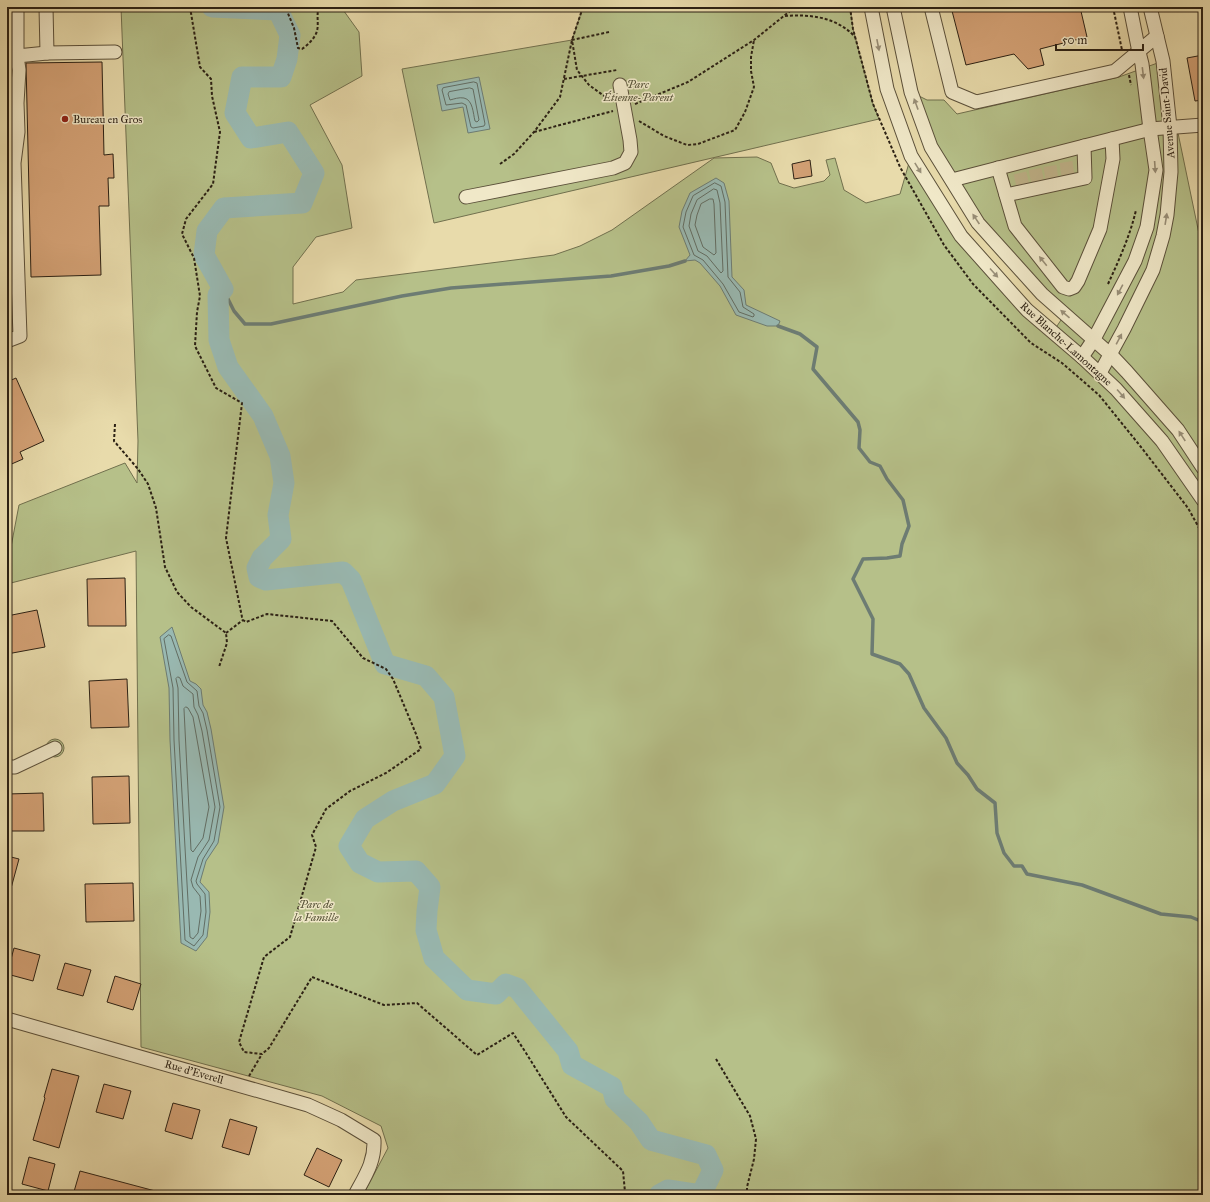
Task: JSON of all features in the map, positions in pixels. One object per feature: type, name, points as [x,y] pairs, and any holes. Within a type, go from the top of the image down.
[{"type":"street","points":[[7,341],[20,336],[14,163],[18,132],[12,101],[13,68],[16,56],[12,35],[17,7]]},
{"type":"street","points":[[46,7],[47,53]]},
{"type":"street","name":"Rue Blanche-Lamontagne","points":[[871,7],[886,89],[911,156],[961,236],[1027,310],[1100,373],[1116,389],[1162,441],[1203,500]]},
{"type":"street","name":"Rue Blanche-Lamontagne","points":[[893,7],[911,92],[931,147],[978,223],[1042,294],[1111,355],[1178,430],[1203,468]]},
{"type":"street","points":[[931,7],[952,92],[976,102],[1115,71],[1157,36]]},
{"type":"street","name":"Avenue Saint-David","points":[[1082,358],[1094,339],[1135,261],[1147,227],[1156,170],[1142,64],[1138,52],[1130,7]]},
{"type":"street","name":"Avenue Saint-David","points":[[1100,373],[1111,355],[1153,270],[1163,236],[1167,215],[1172,172],[1170,127],[1163,62],[1150,7]]},
{"type":"street","points":[[16,56],[47,53],[114,52]]},
{"type":"street","points":[[466,198],[613,168],[625,163],[631,152],[620,85]]},
{"type":"street","points":[[952,180],[998,168],[1019,168],[1065,157],[1084,146],[1150,128],[1203,125]]},
{"type":"street","points":[[998,168],[1014,226],[1063,287],[1069,289],[1074,287],[1078,281],[1100,229],[1113,159],[1112,139]]},
{"type":"street","points":[[1006,196],[1023,189],[1052,182],[1085,178],[1084,146]]},
{"type":"street","points":[[7,767],[15,767],[55,748]]},
{"type":"street","name":"Rue d'Everell","points":[[7,1020],[308,1105],[341,1120],[374,1140],[375,1151],[372,1161],[355,1195]]},
{"type":"path","points":[[190,7],[200,67],[211,79],[212,96],[220,132],[214,184],[186,219],[182,234],[194,258],[200,296],[197,312],[195,346],[216,388],[242,403],[226,538],[243,620]]},
{"type":"path","points":[[281,7],[286,11],[294,28],[298,48],[302,49],[310,44],[317,31],[317,11],[319,7]]},
{"type":"path","points":[[500,164],[514,154],[534,132],[560,97],[572,40],[583,7]]},
{"type":"path","points":[[534,132],[624,109],[688,82],[754,40],[795,7]]},
{"type":"path","points":[[1113,7],[1132,89]]},
{"type":"path","points":[[785,16],[815,16],[831,20],[849,31],[856,38]]},
{"type":"path","points":[[572,40],[609,32]]},
{"type":"path","points":[[572,40],[577,70],[589,85],[664,136],[687,145],[698,144],[735,130],[745,112],[754,87],[751,71],[751,57],[754,40]]},
{"type":"path","points":[[564,79],[617,70]]},
{"type":"path","points":[[1105,290],[1133,224],[1138,204]]},
{"type":"path","points":[[1072,349],[1062,363],[1100,395],[1188,508],[1203,535]]},
{"type":"path","points":[[115,424],[114,441],[138,469],[148,484],[156,508],[164,567],[177,592],[191,607],[226,632],[227,643],[218,667]]},
{"type":"path","points":[[226,632],[243,620],[246,622],[267,614],[332,621],[363,658],[386,669],[393,679],[416,734],[420,749],[386,773],[350,791],[326,808],[312,835],[316,847],[290,937],[264,957],[239,1042],[244,1052],[262,1054]]},
{"type":"path","points":[[243,1086],[262,1054],[269,1048],[312,977],[384,1005],[417,1003],[477,1055],[512,1033],[566,1117],[623,1171],[626,1192],[621,1195]]},
{"type":"path","points":[[716,1059],[750,1116],[756,1138],[754,1159],[747,1187],[747,1195]]},
{"type":"green space","name":"Parc de la Famille","points":[[121,7],[341,7],[359,32],[362,76],[310,105],[342,165],[352,228],[316,237],[293,267],[293,304],[343,292],[356,280],[554,255],[580,246],[612,230],[714,158],[757,157],[771,163],[779,183],[794,188],[824,181],[830,175],[826,160],[835,158],[844,190],[866,203],[900,194],[911,156],[961,236],[1053,332],[1065,314],[978,223],[931,147],[911,92],[927,100],[944,100],[957,114],[1119,77],[1163,61],[1203,253],[1203,1195],[363,1195],[388,1148],[381,1126],[322,1096],[141,1047],[136,551],[7,584],[7,568],[19,505],[125,463],[137,483],[138,441]]},
{"type":"green space","name":"Parc Étienne-Parent","points":[[583,7],[850,7],[853,29],[873,104],[879,119],[434,223],[402,69],[572,40]]},
{"type":"green space","points":[[51,739],[59,739],[64,744],[62,755],[59,757],[51,757],[46,752],[46,744]]},
{"type":"water","points":[[479,77],[490,129],[468,133],[463,107],[442,111],[437,85]]},
{"type":"water","points":[[716,178],[724,183],[729,201],[732,277],[744,290],[746,305],[780,321],[778,326],[767,326],[736,315],[720,286],[700,263],[695,260],[685,261],[690,255],[679,227],[682,211],[690,193]]},
{"type":"water","points":[[172,627],[190,681],[201,689],[203,705],[207,712],[211,729],[224,807],[218,843],[206,861],[200,882],[209,892],[210,912],[207,937],[196,951],[181,943],[170,740],[169,688],[160,637]]},
{"type":"building","points":[[951,7],[1080,7],[1087,37],[1040,49],[1044,65],[1028,69],[1014,54],[966,65]]},
{"type":"building","points":[[1203,55],[1203,100],[1195,101],[1187,58]]},
{"type":"building","points":[[102,62],[104,155],[113,154],[114,178],[108,178],[109,206],[99,206],[101,275],[31,277],[26,63]]},
{"type":"building","points":[[810,160],[812,176],[794,179],[792,164]]},
{"type":"building","points":[[16,378],[44,441],[20,452],[23,459],[7,466],[7,382]]},
{"type":"building","points":[[125,578],[126,626],[88,626],[87,579]]},
{"type":"building","points":[[37,610],[45,647],[7,654],[7,616]]},
{"type":"building","points":[[127,679],[129,727],[91,728],[89,681]]},
{"type":"building","points":[[129,776],[130,823],[93,824],[92,777]]},
{"type":"building","points":[[43,793],[44,831],[7,831],[7,794]]},
{"type":"building","points":[[7,856],[19,859],[10,892],[7,891]]},
{"type":"building","points":[[133,883],[134,921],[86,922],[85,884]]},
{"type":"building","points":[[14,948],[40,955],[33,981],[7,974]]},
{"type":"building","points":[[65,963],[91,970],[83,996],[57,989]]},
{"type":"building","points":[[115,976],[141,984],[133,1010],[107,1002]]},
{"type":"building","points":[[52,1069],[79,1076],[59,1148],[33,1140]]},
{"type":"building","points":[[104,1084],[131,1091],[123,1119],[96,1112]]},
{"type":"building","points":[[173,1103],[200,1110],[192,1139],[165,1131]]},
{"type":"building","points":[[230,1119],[257,1127],[249,1155],[222,1147]]},
{"type":"building","points":[[317,1148],[342,1160],[329,1187],[304,1175]]},
{"type":"building","points":[[29,1157],[55,1164],[48,1191],[22,1184]]},
{"type":"building","points":[[80,1171],[159,1192],[159,1195],[73,1195]]},
{"type":"waterway","points":[[212,7],[278,10],[290,35],[287,59],[281,77],[242,77],[235,113],[251,138],[288,132],[314,173],[302,203],[224,208],[207,231],[204,255],[223,289],[218,295],[219,340],[228,367],[263,416],[280,456],[284,483],[278,515],[281,539],[262,558],[257,568],[259,577],[266,580],[343,572],[351,580],[385,664],[426,676],[444,697],[455,756],[435,784],[393,801],[365,819],[349,846],[360,863],[378,872],[416,871],[430,887],[426,930],[434,958],[467,990],[496,994],[506,984],[517,988],[568,1051],[572,1065],[612,1087],[615,1099],[639,1122],[651,1140],[706,1155],[713,1170],[701,1195],[668,1190],[659,1195]]},
{"type":"waterway","points":[[223,289],[234,311],[245,324],[271,324],[402,296],[451,288],[611,276],[669,266],[685,261]]},
{"type":"waterway","points":[[778,326],[800,334],[817,347],[813,369],[858,422],[860,430],[859,448],[870,462],[880,466],[887,479],[903,500],[909,526],[902,544],[900,556],[863,559],[853,579],[873,619],[872,654],[900,664],[909,674],[924,708],[946,738],[957,763],[968,775],[977,789],[995,803],[997,833],[1004,853],[1014,866],[1022,866],[1027,874],[1082,885],[1161,914],[1191,917],[1203,922]]},
{"type":"tunnel","points":[[1066,162],[1068,176]]},
{"type":"tunnel","points":[[1050,166],[1052,180]]},
{"type":"tunnel","points":[[1035,169],[1038,183]]},
{"type":"tunnel","points":[[1020,173],[1023,186]]},
{"type":"place","name":"Bureau en Gros","points":[[65,119]]}]
